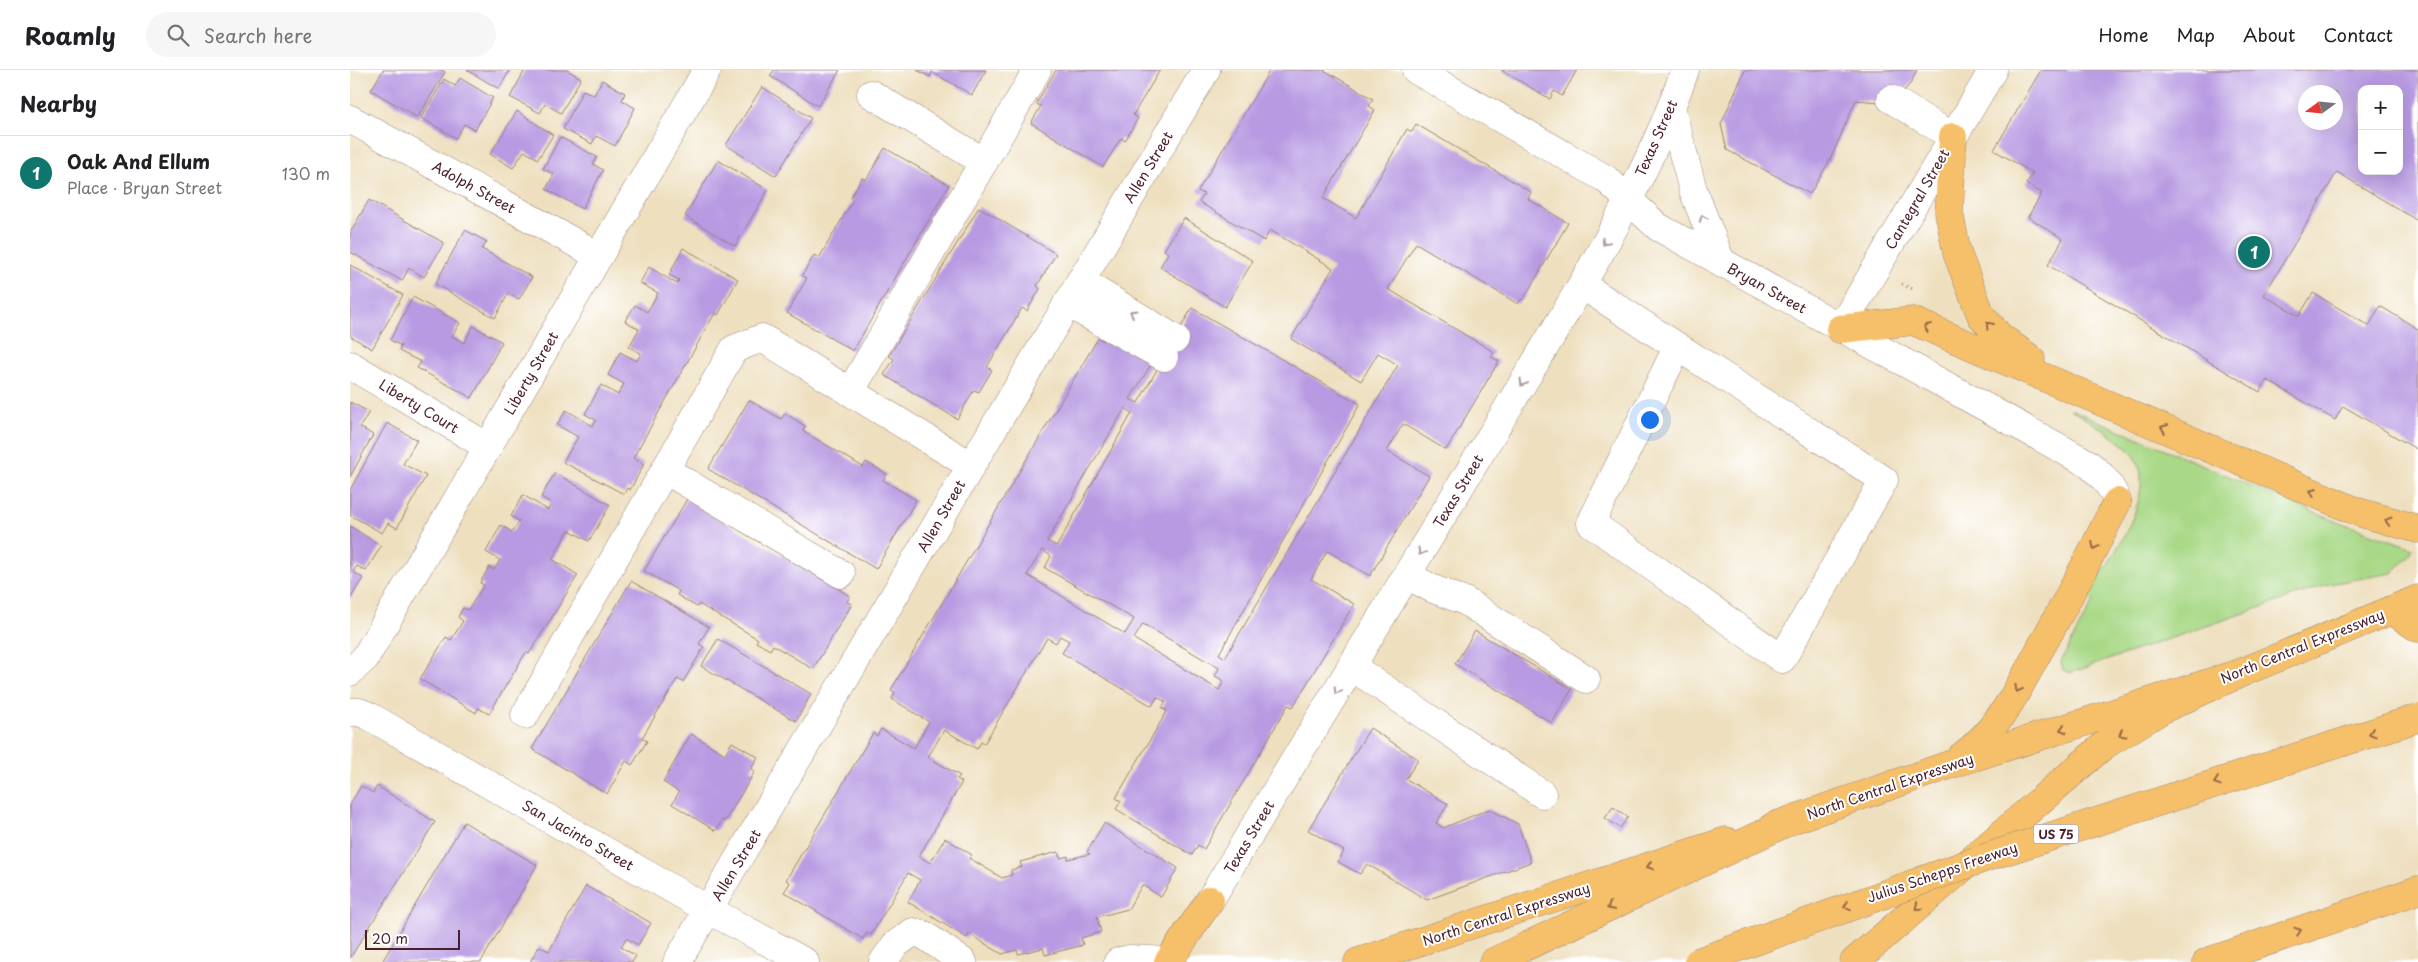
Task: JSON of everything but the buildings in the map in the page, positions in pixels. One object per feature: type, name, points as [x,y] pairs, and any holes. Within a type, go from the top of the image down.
[{"type":"main road","points":[[1952,138],[1949,212],[1957,253],[1980,315],[1999,336],[2069,387]]},
{"type":"main road","points":[[1840,329],[1912,321],[2358,512],[2418,529]]},
{"type":"main road","points":[[1952,764],[1978,744],[2004,715],[2078,582],[2117,502]]},
{"type":"main road","name":"North Central Expressway","points":[[1358,962],[1796,818],[1952,764],[2243,672],[2418,599]]},
{"type":"main road","points":[[2392,610],[2418,628]]},
{"type":"main road","points":[[1854,962],[2103,746],[2163,709],[2243,672]]},
{"type":"main road","name":"Julius Schepps Freeway","points":[[1698,962],[1984,858],[2418,718]]},
{"type":"main road","points":[[1493,962],[1796,818]]},
{"type":"main road","points":[[2207,962],[2418,890]]},
{"type":"main road","points":[[1168,961],[1210,900]]},
{"type":"street","points":[[850,392],[1037,70]]},
{"type":"street","name":"Allen Street","points":[[677,962],[970,465],[1206,70]]},
{"type":"street","name":"Bryan Street","points":[[1416,70],[1606,179],[1658,227],[2086,463],[2105,479],[2114,492],[2117,502]]},
{"type":"street","name":"Texas Street","points":[[1210,900],[1582,285],[1628,199],[1671,108],[1685,70]]},
{"type":"street","name":"Cantegral Street","points":[[1840,329],[1877,270],[1952,138],[1994,70]]},
{"type":"street","name":"Liberty Street","points":[[350,672],[365,658],[599,256],[696,74]]},
{"type":"street","points":[[872,94],[984,162]]},
{"type":"street","points":[[1891,99],[1952,138]]},
{"type":"street","points":[[1671,108],[1693,190],[1722,264]]},
{"type":"street","name":"Adolph Street","points":[[353,127],[599,256]]},
{"type":"street","points":[[1582,285],[1884,480],[1782,659],[1591,523],[1677,348]]},
{"type":"street","points":[[1074,292],[1169,348]]},
{"type":"street","points":[[525,716],[734,349],[762,338],[970,465]]},
{"type":"street","name":"Liberty Court","points":[[350,365],[488,447]]},
{"type":"street","points":[[665,470],[840,574]]},
{"type":"street","points":[[1407,574],[1433,589],[1465,601],[1586,678]]},
{"type":"street","points":[[1352,667],[1542,794]]},
{"type":"street","name":"San Jacinto Street","points":[[350,712],[359,712],[369,716],[709,910],[805,962]]},
{"type":"street","points":[[883,962],[895,945],[913,932],[924,935],[962,962]]},
{"type":"street","points":[[1118,962],[1129,959],[1168,961]]},
{"type":"green space","points":[[2070,409],[2328,518],[2413,548],[2409,556],[2392,573],[2329,584],[2070,673],[2063,670],[2061,661],[2094,600],[2087,596],[2128,528],[2141,490],[2141,473],[2135,457],[2123,444]]},
{"type":"place","name":"Oak And Ellum","points":[[2254,252]]}]
